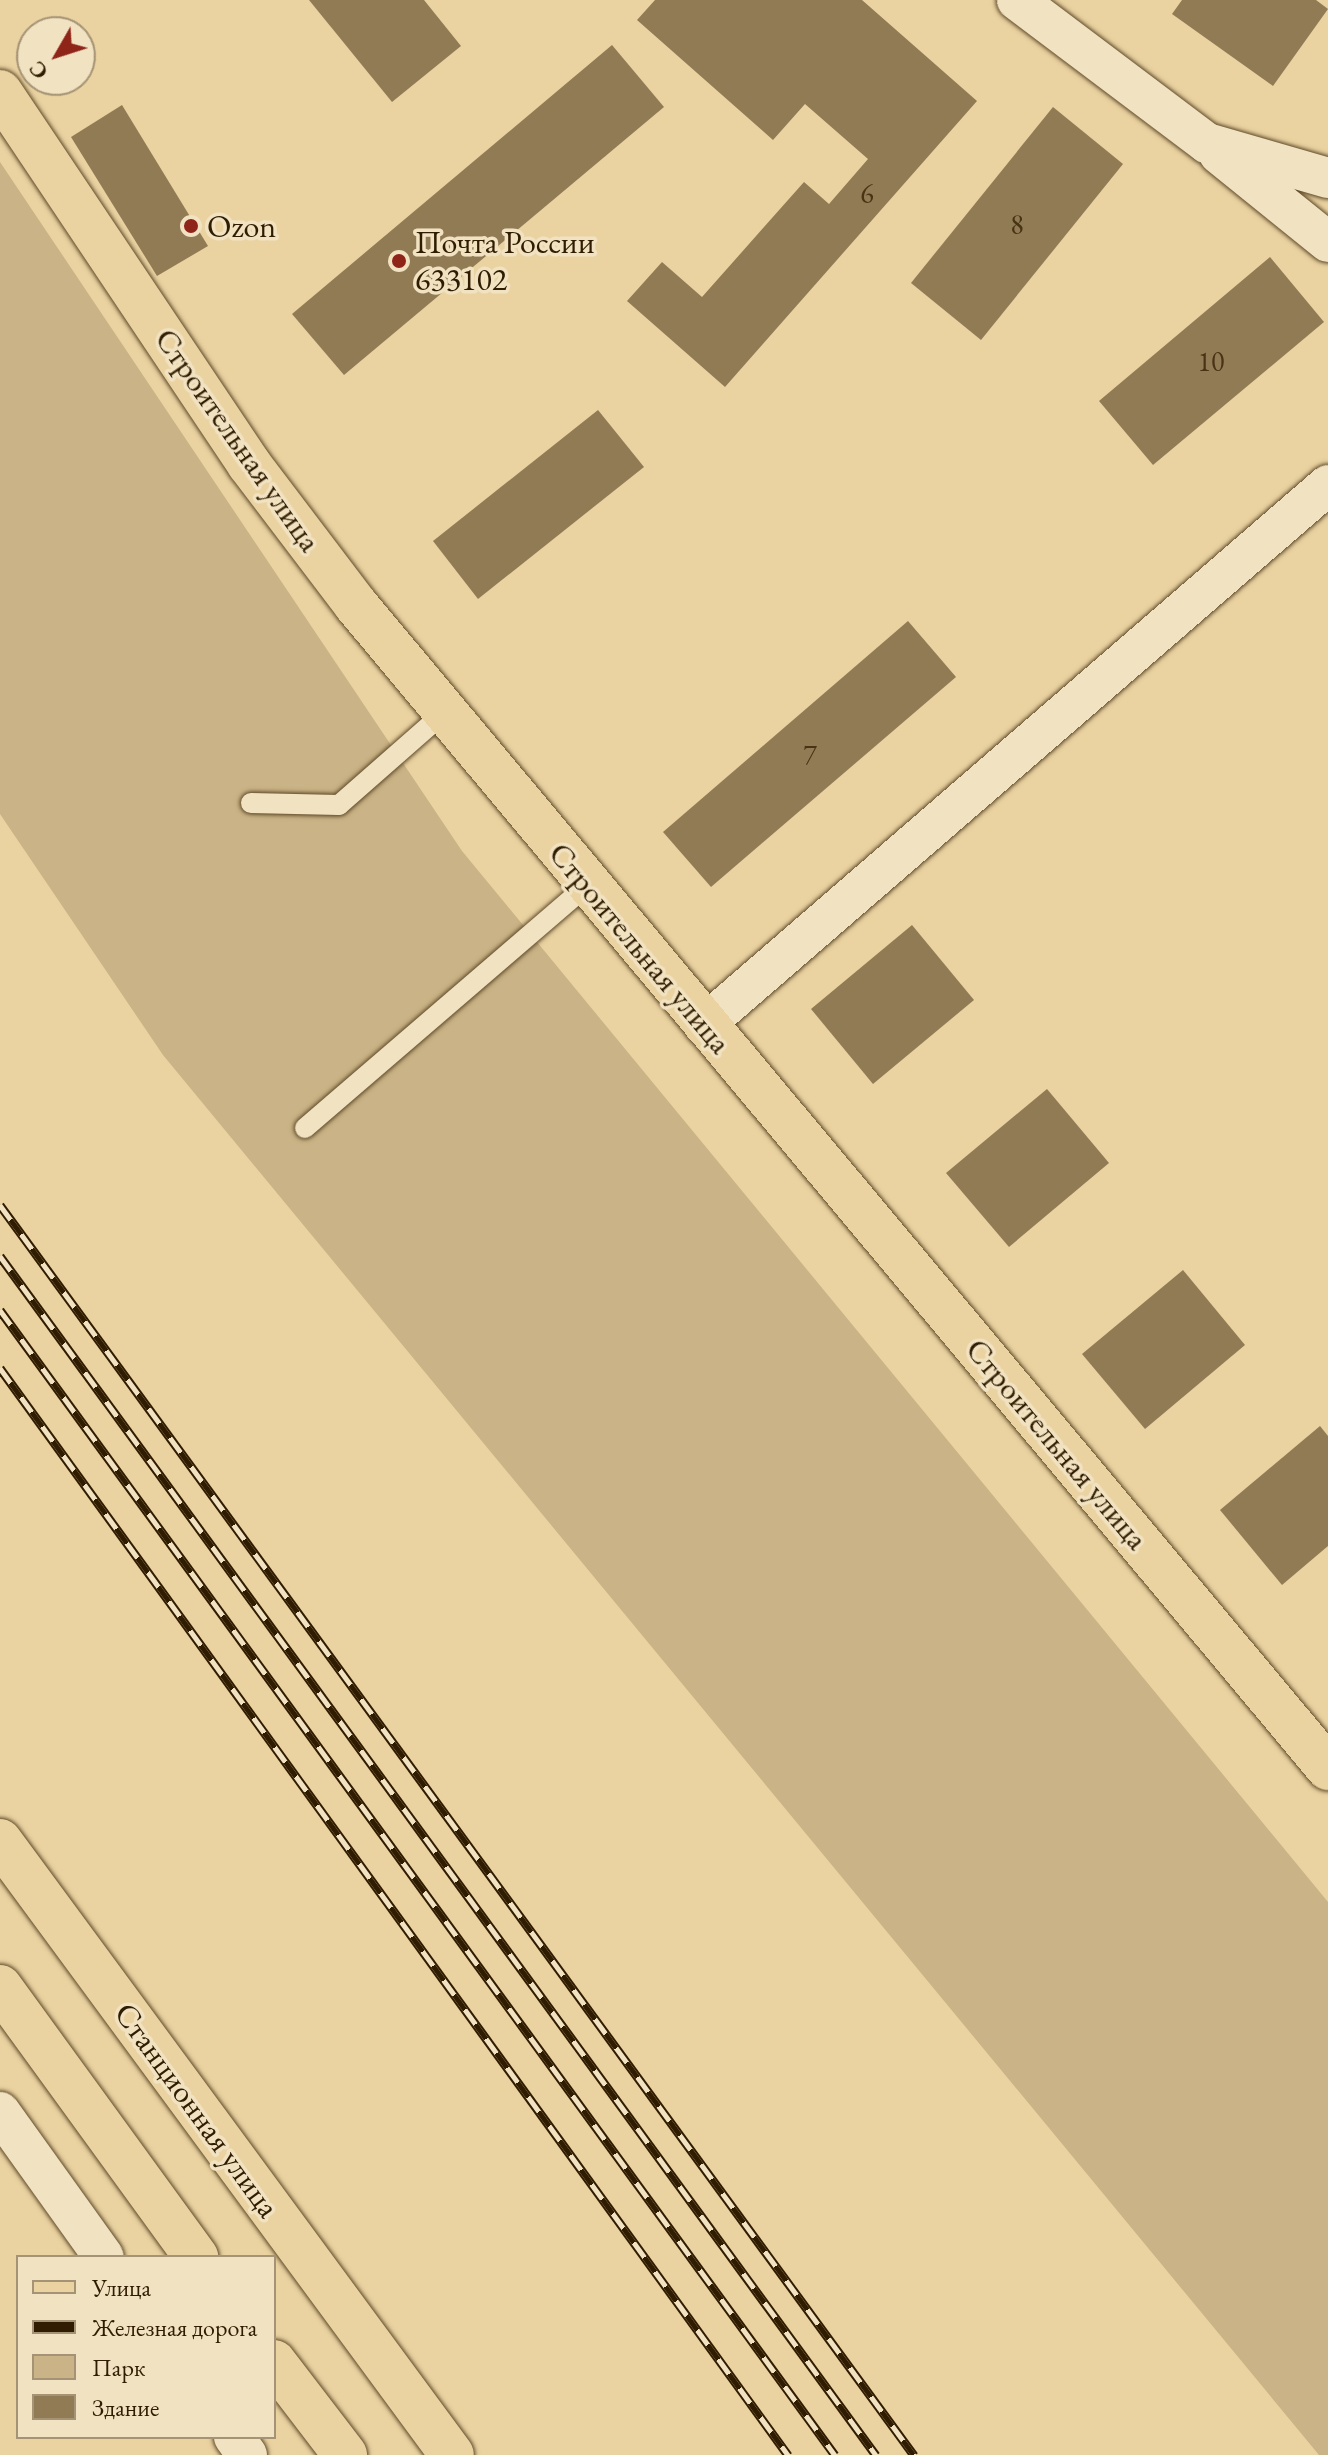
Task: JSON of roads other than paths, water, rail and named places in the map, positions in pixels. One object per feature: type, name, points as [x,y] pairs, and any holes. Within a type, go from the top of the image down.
[{"type":"main road","name":"Строительная улица","points":[[0,92],[249,464],[445,712],[1328,1768]]},
{"type":"main road","name":"Станционная улица","points":[[0,1841],[452,2455]]},
{"type":"main road","points":[[0,1987],[195,2255]]},
{"type":"main road","points":[[276,2365],[345,2455]]},
{"type":"street","points":[[1017,0],[1207,143],[1328,242]]},
{"type":"street","points":[[1207,143],[1328,178]]},
{"type":"street","points":[[704,1025],[1328,485]]},
{"type":"street","points":[[0,2112],[103,2255]]},
{"type":"lane","points":[[251,803],[339,805],[445,712]]},
{"type":"lane","points":[[305,1128],[588,885]]},
{"type":"railway","points":[[0,1205],[914,2455]]},
{"type":"railway","points":[[0,1256],[876,2455]]},
{"type":"railway","points":[[0,1310],[835,2455]]},
{"type":"railway","points":[[0,1368],[788,2455]]},
{"type":"place","name":"Ozon","points":[[191,226]]},
{"type":"place","name":"Почта России 633102","points":[[399,261]]}]
